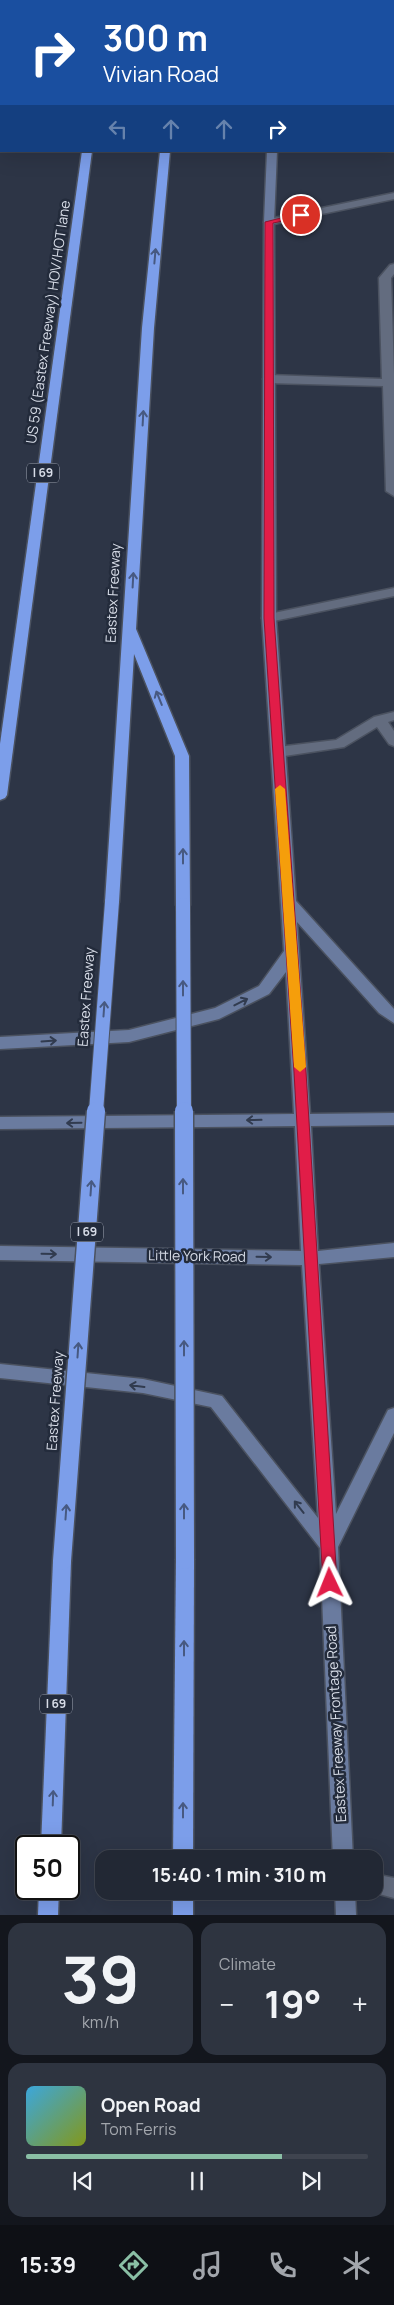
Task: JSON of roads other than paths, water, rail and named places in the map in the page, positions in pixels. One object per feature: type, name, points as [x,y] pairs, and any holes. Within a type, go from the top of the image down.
[{"type":"highway","name":"US 59 (Eastex Freeway) HOV/HOT lane","points":[[0,795],[86,152]]},
{"type":"highway","name":"Eastex Freeway","points":[[51,1835],[62,1561],[112,902],[148,328],[165,152]]},
{"type":"highway","points":[[130,629],[182,756],[185,1560],[183,1850]]},
{"type":"highway","points":[[48,1915],[49,1900]]},
{"type":"highway","points":[[183,1900],[183,1915]]},
{"type":"main road","name":"Eastex Freeway Frontage Road","points":[[272,152],[269,222],[269,618],[329,1546],[343,1850]]},
{"type":"main road","points":[[288,902],[384,1009],[394,1017]]},
{"type":"main road","points":[[0,1043],[129,1036],[219,1013],[264,990],[291,953]]},
{"type":"main road","points":[[0,1124],[394,1119]]},
{"type":"main road","name":"Little York Road","points":[[0,1253],[310,1258],[394,1250]]},
{"type":"main road","points":[[0,1372],[143,1386],[216,1401],[329,1546],[394,1414]]},
{"type":"main road","points":[[345,1900],[346,1915]]},
{"type":"street","points":[[269,222],[394,196]]},
{"type":"street","points":[[394,267],[385,278],[391,383],[392,491],[394,492]]},
{"type":"street","points":[[269,379],[391,383]]},
{"type":"street","points":[[269,618],[394,592]]},
{"type":"street","points":[[278,752],[339,744],[379,720],[394,716]]},
{"type":"street","points":[[379,720],[394,741]]}]
